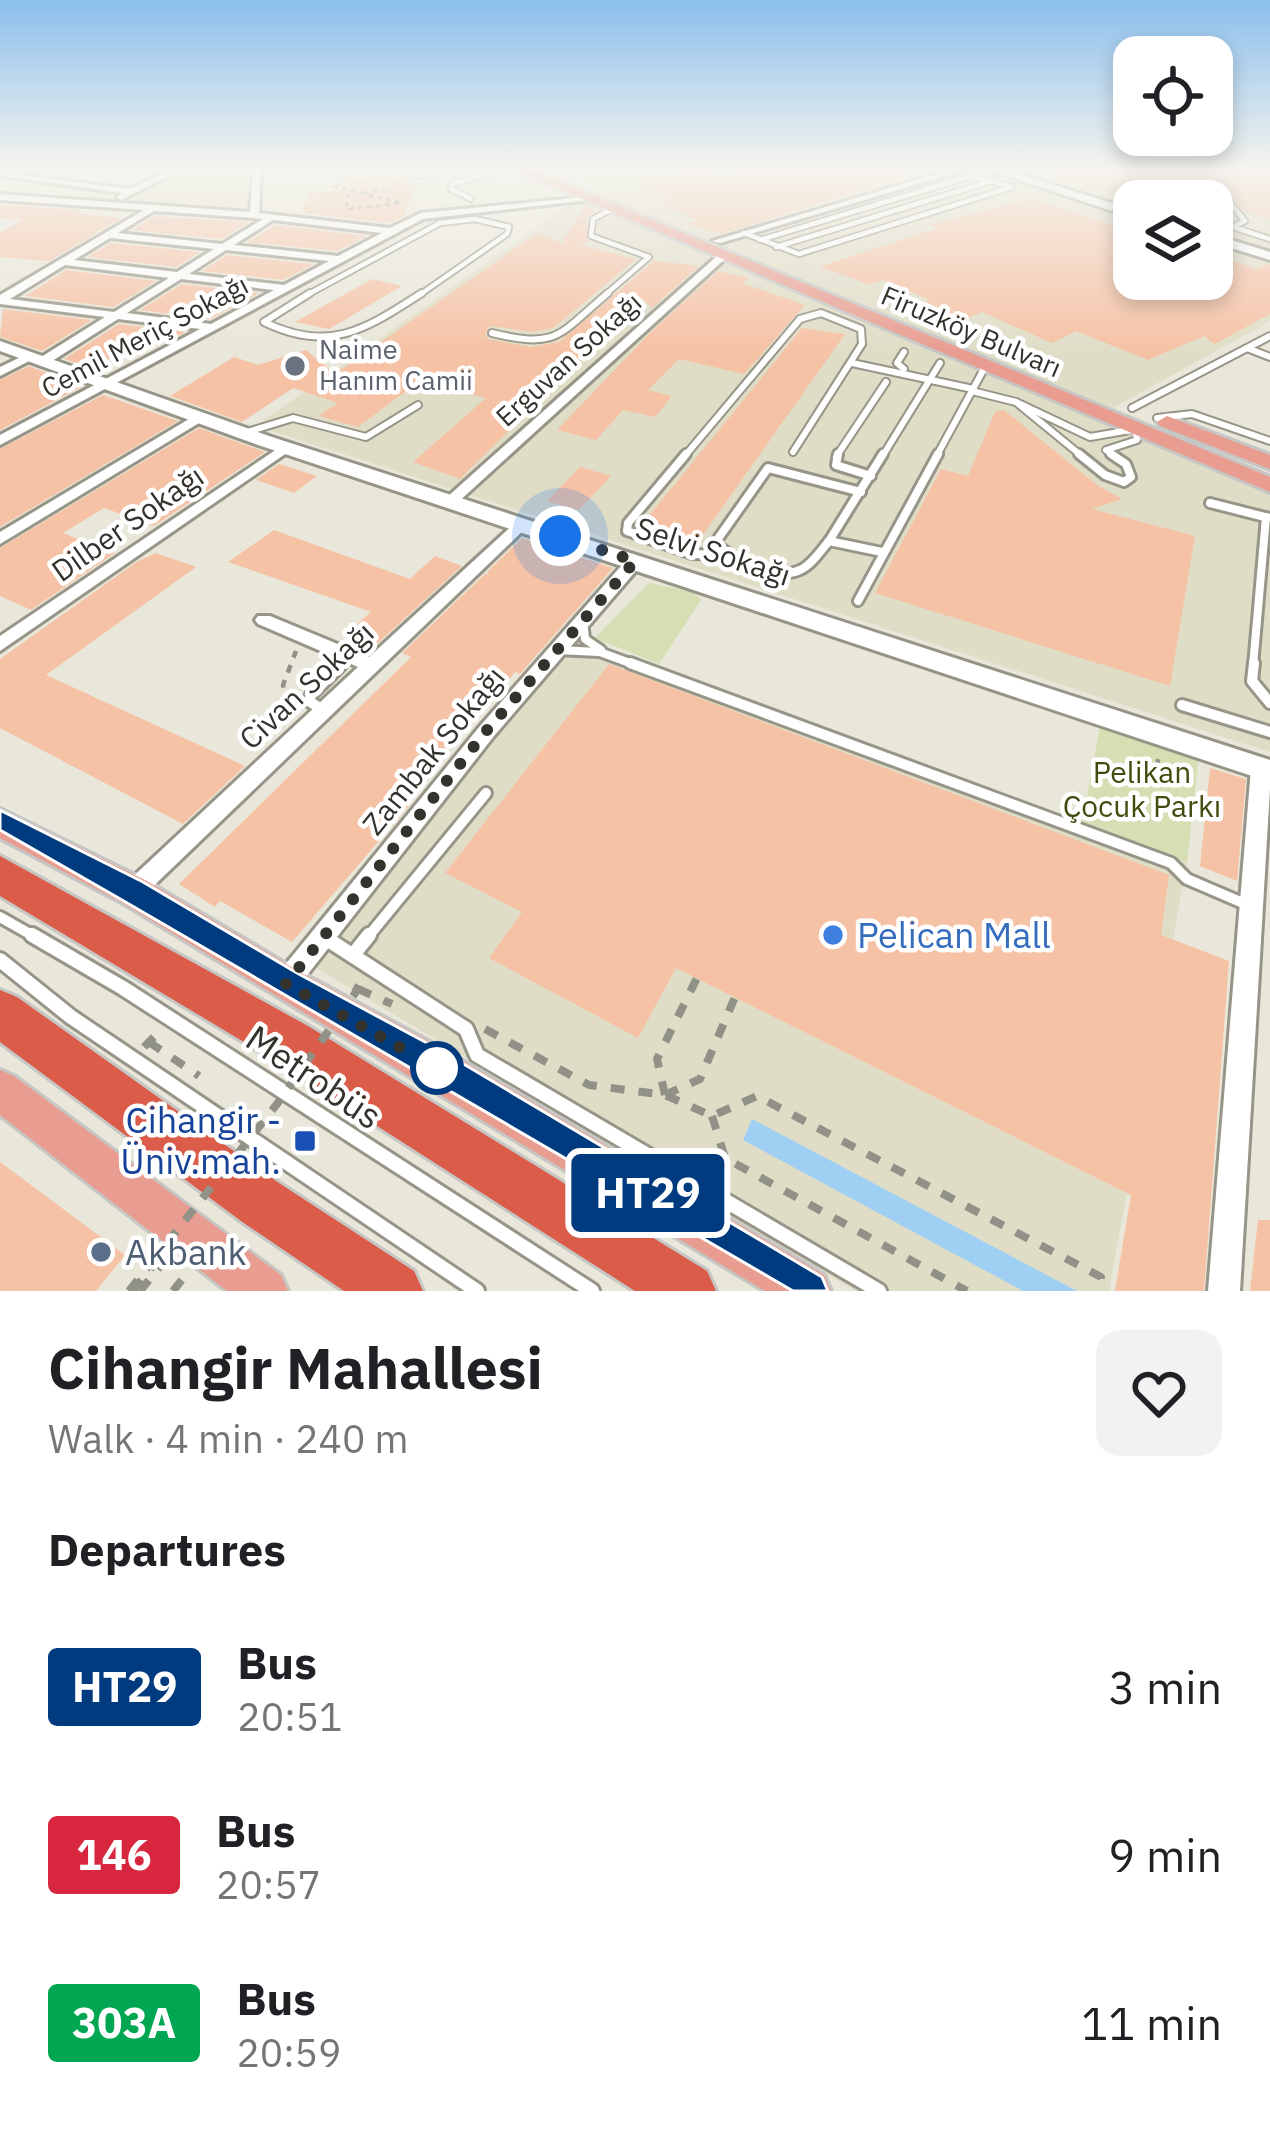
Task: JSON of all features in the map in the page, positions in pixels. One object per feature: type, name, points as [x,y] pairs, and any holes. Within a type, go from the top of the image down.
[{"type":"highway","points":[[0,874],[292,1043],[687,1291]]},
{"type":"highway","points":[[0,1013],[260,1202],[394,1291]]},
{"type":"main road","points":[[668,230],[719,249]]},
{"type":"main road","name":"Firuzköy Bulvarı","points":[[678,230],[985,367],[1134,418],[1157,418],[1270,463]]},
{"type":"main road","name":"Firuzköy Bulvarı","points":[[719,249],[834,289],[1134,418],[1270,485]]},
{"type":"main road","points":[[1134,418],[1270,463]]},
{"type":"main road","points":[[0,822],[133,891],[486,1096],[808,1291]]},
{"type":"main road","points":[[0,1090],[265,1291]]},
{"type":"street","points":[[0,300],[116,230]]},
{"type":"street","points":[[0,372],[39,358],[120,316],[252,230]]},
{"type":"street","points":[[384,230],[392,231]]},
{"type":"street","points":[[719,249],[753,230]]},
{"type":"street","name":"Cemil Meriç Sokağı","points":[[0,441],[392,231]]},
{"type":"street","points":[[108,235],[343,256]]},
{"type":"street","points":[[1233,244],[1270,256]]},
{"type":"street","name":"Erguvan Sokağı","points":[[442,502],[719,249]]},
{"type":"street","points":[[63,262],[287,288]]},
{"type":"street","points":[[0,300],[212,327]]},
{"type":"street","name":"Selvi Sokağı","points":[[0,346],[442,502],[523,524],[1265,770]]},
{"type":"street","points":[[0,539],[199,417]]},
{"type":"street","name":"Dilber Sokağı","points":[[0,645],[286,447]]},
{"type":"street","name":"Civan Sokağı","points":[[133,891],[372,666],[426,606],[523,524]]},
{"type":"street","name":"Zambak Sokağı","points":[[286,984],[556,650],[635,561]]},
{"type":"street","points":[[264,620],[372,666]]},
{"type":"street","points":[[1224,1291],[1265,770]]},
{"type":"lane","points":[[429,230],[269,315],[264,322],[326,340],[350,334],[454,270],[505,230]]},
{"type":"lane","points":[[491,333],[534,343],[554,339],[649,257],[591,236],[592,230]]},
{"type":"lane","points":[[760,239],[789,230]]},
{"type":"lane","points":[[776,247],[827,230]]},
{"type":"lane","points":[[744,233],[799,254],[873,230]]},
{"type":"lane","points":[[343,256],[373,260]]},
{"type":"lane","points":[[730,555],[715,559],[643,538],[627,531],[628,523],[800,320],[821,313],[861,329],[862,344],[794,452]]},
{"type":"lane","points":[[904,352],[897,366],[1016,402],[1090,437],[1134,418],[1270,336]]},
{"type":"lane","points":[[1247,348],[1270,357]]},
{"type":"lane","points":[[852,363],[931,377]]},
{"type":"lane","points":[[861,492],[768,468],[715,543],[730,555],[783,572],[799,571],[830,541],[861,492],[871,476],[940,363]]},
{"type":"lane","points":[[858,601],[985,367]]},
{"type":"lane","points":[[871,476],[836,465],[834,459],[886,382]]},
{"type":"lane","points":[[1016,402],[1105,475],[1124,482],[1131,477],[1126,464],[1106,450],[1137,440],[1134,418]]},
{"type":"lane","points":[[244,433],[272,417],[287,415],[366,437],[418,404]]},
{"type":"lane","points":[[1157,418],[1192,414],[1270,441]]},
{"type":"lane","points":[[1210,502],[1268,518],[1252,681],[1270,703]]},
{"type":"lane","points":[[830,541],[883,552]]},
{"type":"lane","points":[[583,619],[585,639],[601,652],[717,696]]},
{"type":"lane","points":[[556,650],[601,652],[1171,863],[1187,879],[1251,906]]},
{"type":"lane","points":[[324,711],[309,701],[311,695],[341,665]]},
{"type":"lane","points":[[1182,705],[1270,732]]},
{"type":"lane","points":[[353,955],[486,794]]},
{"type":"lane","name":"Metrobüs","points":[[0,917],[123,988],[592,1291]]},
{"type":"lane","points":[[323,937],[466,1029],[478,1055],[879,1291]]},
{"type":"lane","points":[[0,960],[70,1017],[477,1291]]},
{"type":"path","points":[[305,729],[290,719],[283,693],[284,673],[306,638]]},
{"type":"path","points":[[665,1095],[657,1058],[697,978]]},
{"type":"path","points":[[134,1291],[277,1104],[358,988],[352,986]]},
{"type":"path","points":[[665,1095],[700,1079],[735,998]]},
{"type":"path","points":[[480,1026],[589,1085],[665,1095],[712,1116],[757,1096],[1101,1277],[1100,1291]]},
{"type":"path","points":[[148,1042],[199,1076]]},
{"type":"path","points":[[712,1116],[725,1158],[967,1291]]},
{"type":"shaded area","points":[[533,230],[1113,230],[1113,300],[1233,300],[1233,230],[1270,230],[1270,321],[1093,419],[1270,491],[1270,752],[256,426]]},
{"type":"shaded area","points":[[576,637],[1187,862],[1109,1291],[855,1291],[298,957]]},
{"type":"green space","points":[[649,583],[693,592],[701,600],[659,664],[595,638]]},
{"type":"green space","name":"Pelikan Çocuk Parkı","points":[[1101,721],[1199,755],[1187,862],[1082,823]]},
{"type":"water","points":[[752,1119],[1077,1291],[1023,1291],[743,1140]]},
{"type":"building","points":[[101,230],[49,261],[0,257],[0,232]]},
{"type":"building","points":[[134,230],[235,230],[221,239]]},
{"type":"building","points":[[267,230],[367,236],[337,251],[247,242]]},
{"type":"building","points":[[570,230],[587,230],[587,242],[579,245],[636,259],[553,328],[531,332],[491,326],[485,333],[488,339],[531,347],[559,342],[654,261],[699,266],[652,308],[643,299],[559,382],[553,381],[516,415],[523,417],[460,479],[413,462],[486,398],[421,380],[358,427],[319,416],[338,403],[293,388],[242,422],[170,396],[234,357],[258,365],[306,350],[335,374],[537,233],[562,243]]},
{"type":"building","points":[[930,230],[1113,230],[1113,300],[1233,300],[1233,261],[1256,269],[1270,264],[1270,314],[1215,344],[1204,336],[1148,360],[1076,331],[1052,343],[982,312],[953,324],[913,306],[930,300],[883,280],[869,284],[819,267]]},
{"type":"building","points":[[111,243],[200,252],[176,267],[87,257]]},
{"type":"building","points":[[227,255],[314,264],[283,280],[202,271]]},
{"type":"building","points":[[66,270],[156,281],[113,307],[25,296]]},
{"type":"building","points":[[718,271],[749,278],[742,283],[805,305],[744,374],[679,359],[648,390],[672,396],[655,417],[623,410],[596,440],[557,430],[652,331]]},
{"type":"building","points":[[372,279],[402,286],[329,329],[295,322]]},
{"type":"building","points":[[182,284],[259,293],[210,319],[140,310]]},
{"type":"building","points":[[3,309],[92,320],[42,351],[0,337]]},
{"type":"building","points":[[119,324],[185,332],[169,341],[149,338],[91,368],[64,359]]},
{"type":"building","points":[[802,328],[845,334],[695,546],[640,527]]},
{"type":"building","points":[[29,366],[81,387],[0,430],[0,380]]},
{"type":"building","points":[[103,395],[178,421],[0,527],[0,449]]},
{"type":"building","points":[[1004,410],[1097,485],[1122,499],[1092,509],[1195,536],[1170,686],[875,593],[941,469],[968,476],[995,412]]},
{"type":"building","points":[[199,428],[265,452],[154,526],[104,508],[63,533],[115,553],[31,610],[0,596],[0,548]]},
{"type":"building","points":[[279,464],[317,476],[294,493],[256,480]]},
{"type":"building","points":[[580,467],[611,476],[579,510],[547,501]]},
{"type":"building","points":[[274,530],[410,579],[435,556],[462,566],[378,643],[349,631],[371,612],[228,562]]},
{"type":"building","points":[[522,538],[613,568],[520,674],[515,672],[462,730],[401,802],[409,806],[292,942],[220,901],[215,907],[179,884],[411,657],[402,653],[489,575]]},
{"type":"building","points":[[156,553],[196,567],[46,675],[245,766],[183,824],[0,728],[0,659]]},
{"type":"building","name":"Pelican Mall","points":[[609,664],[1169,875],[1161,935],[1229,961],[1204,1291],[1115,1291],[1131,1195],[676,968],[638,1038],[489,958],[522,912],[445,873]]},
{"type":"building","points":[[1210,768],[1246,779],[1237,881],[1200,866]]},
{"type":"building","points":[[0,1162],[125,1255],[96,1291],[0,1291]]},
{"type":"building","points":[[1258,1220],[1270,1220],[1270,1291],[1250,1291]]},
{"type":"bus line","name":"HT29","points":[[0,822],[133,891],[286,984],[428,1062],[808,1291]]},
{"type":"place","name":"Naime Hanım Camii","points":[[295,366]]},
{"type":"place","name":"Pelican Mall","points":[[833,935]]},
{"type":"place","name":"Cihangir - Üniv.mah.","points":[[305,1141]]},
{"type":"place","name":"Akbank","points":[[101,1252]]},
{"type":"route","points":[[437,1068],[286,984],[487,730],[635,561],[560,536]]}]
